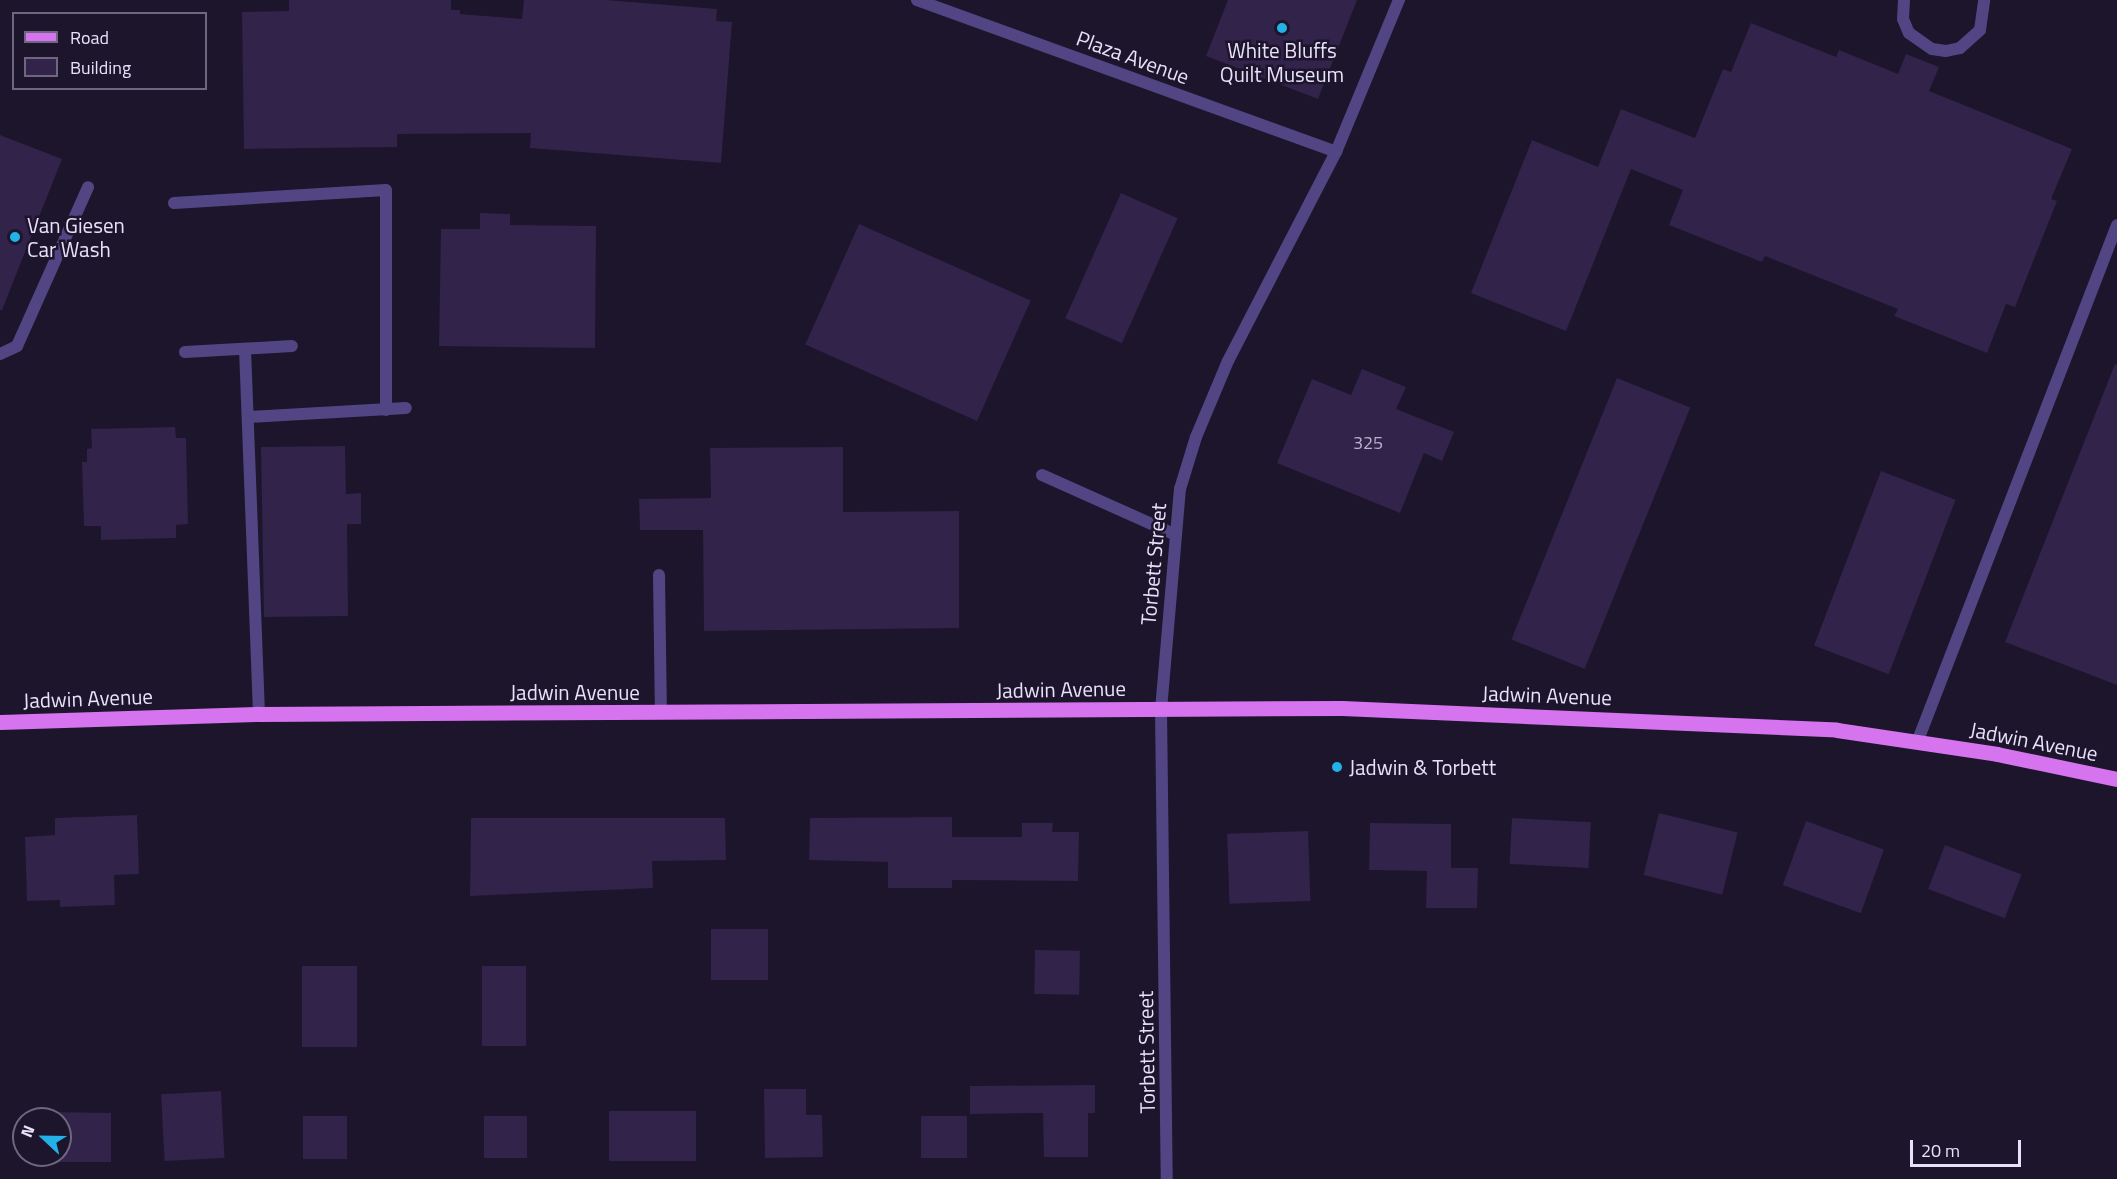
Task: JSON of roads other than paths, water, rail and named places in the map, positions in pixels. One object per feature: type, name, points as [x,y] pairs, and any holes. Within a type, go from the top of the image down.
[{"type":"main road","name":"Jadwin Avenue","points":[[0,722],[259,714],[1342,708],[1716,722],[1918,740],[2117,779]]},
{"type":"street","name":"Plaza Avenue","points":[[917,0],[1336,152]]},
{"type":"street","name":"Torbett Street","points":[[1167,1179],[1161,710],[1174,534],[1180,489],[1228,361],[1336,152],[1399,0]]},
{"type":"street","points":[[1904,0],[1903,19],[1909,33],[1932,49],[1946,51],[1960,48],[1980,30],[1984,0]]},
{"type":"street","points":[[0,354],[17,346],[88,188]]},
{"type":"street","points":[[174,203],[386,190],[387,410]]},
{"type":"street","points":[[1918,740],[2117,225]]},
{"type":"street","points":[[185,352],[292,346]]},
{"type":"street","points":[[245,349],[259,714]]},
{"type":"street","points":[[249,417],[406,408]]},
{"type":"street","points":[[1042,474],[1174,534]]},
{"type":"street","points":[[659,575],[661,713]]},
{"type":"place","name":"White Bluffs Quilt Museum","points":[[1282,28]]},
{"type":"place","name":"Van Giesen Car Wash","points":[[15,237]]},
{"type":"place","name":"Jadwin & Torbett","points":[[1337,767]]}]
